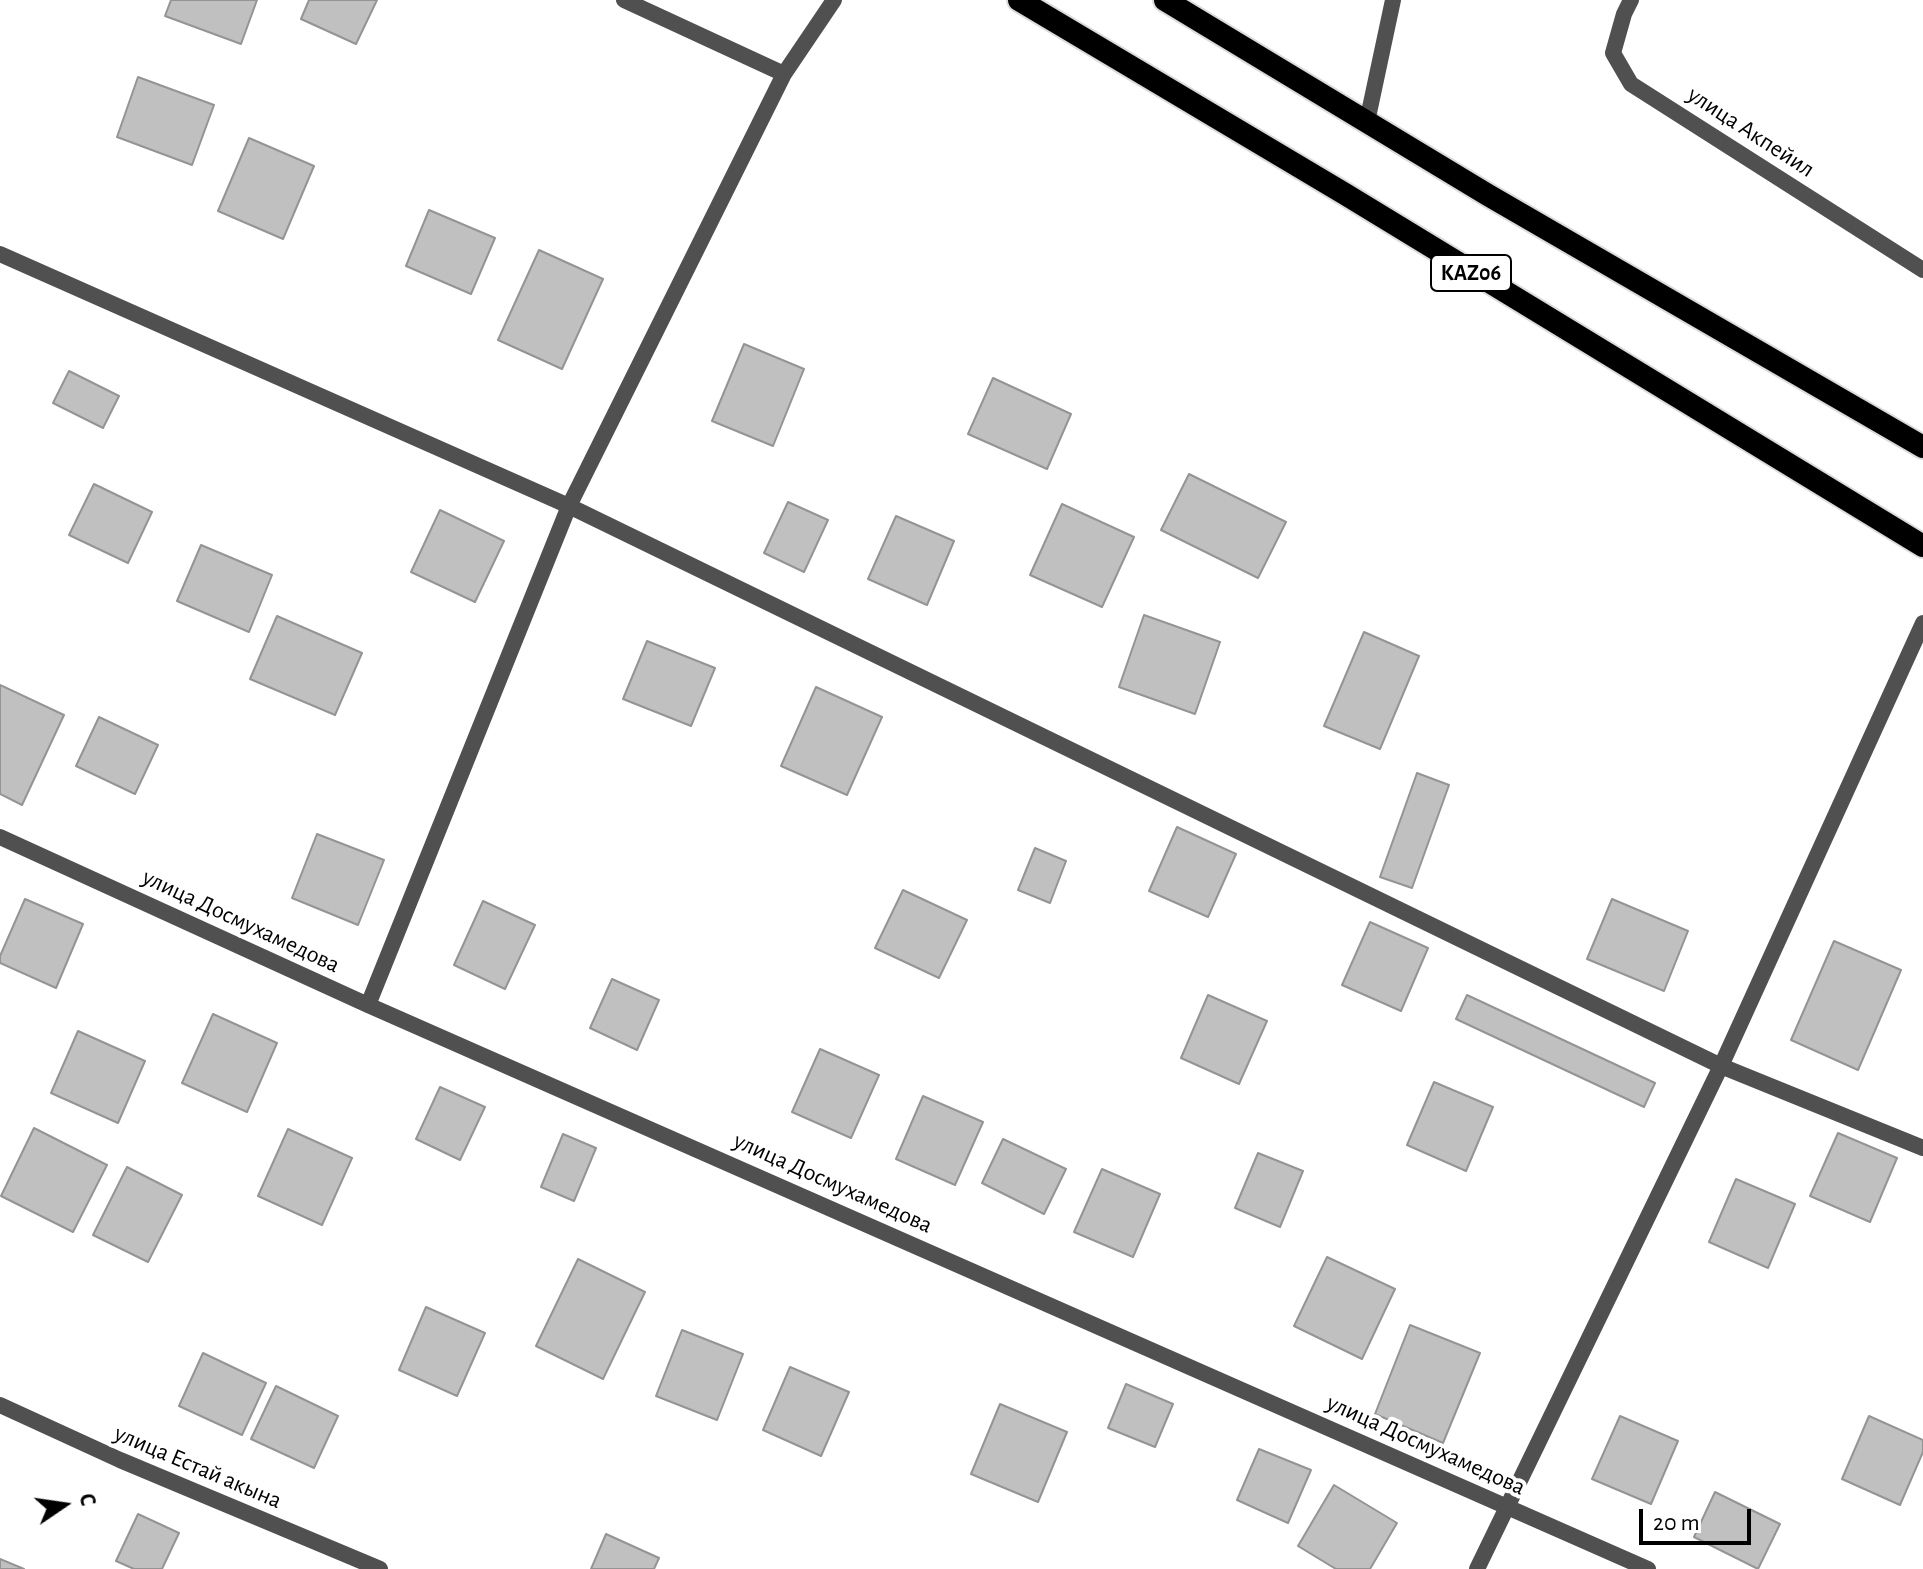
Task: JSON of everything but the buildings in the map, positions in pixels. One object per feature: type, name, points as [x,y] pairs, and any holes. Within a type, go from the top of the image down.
[{"type":"highway","name":"KАZ06","points":[[1019,0],[1345,194],[1923,546]]},
{"type":"highway","points":[[1165,0],[1488,195],[1923,447]]},
{"type":"street","points":[[624,0],[784,74]]},
{"type":"street","points":[[368,1005],[569,506],[784,74],[834,0]]},
{"type":"street","points":[[1367,122],[1393,0]]},
{"type":"street","name":"улица Акпейил","points":[[1631,0],[1613,53],[1631,84],[1923,270]]},
{"type":"street","points":[[0,254],[569,506],[1721,1066],[1923,1148]]},
{"type":"street","points":[[1477,1569],[1721,1066],[1923,623]]},
{"type":"street","name":"улица Досмухамедова","points":[[0,837],[368,1005],[1648,1569]]},
{"type":"street","name":"улица Естай акына","points":[[0,1405],[120,1460],[380,1569]]}]
